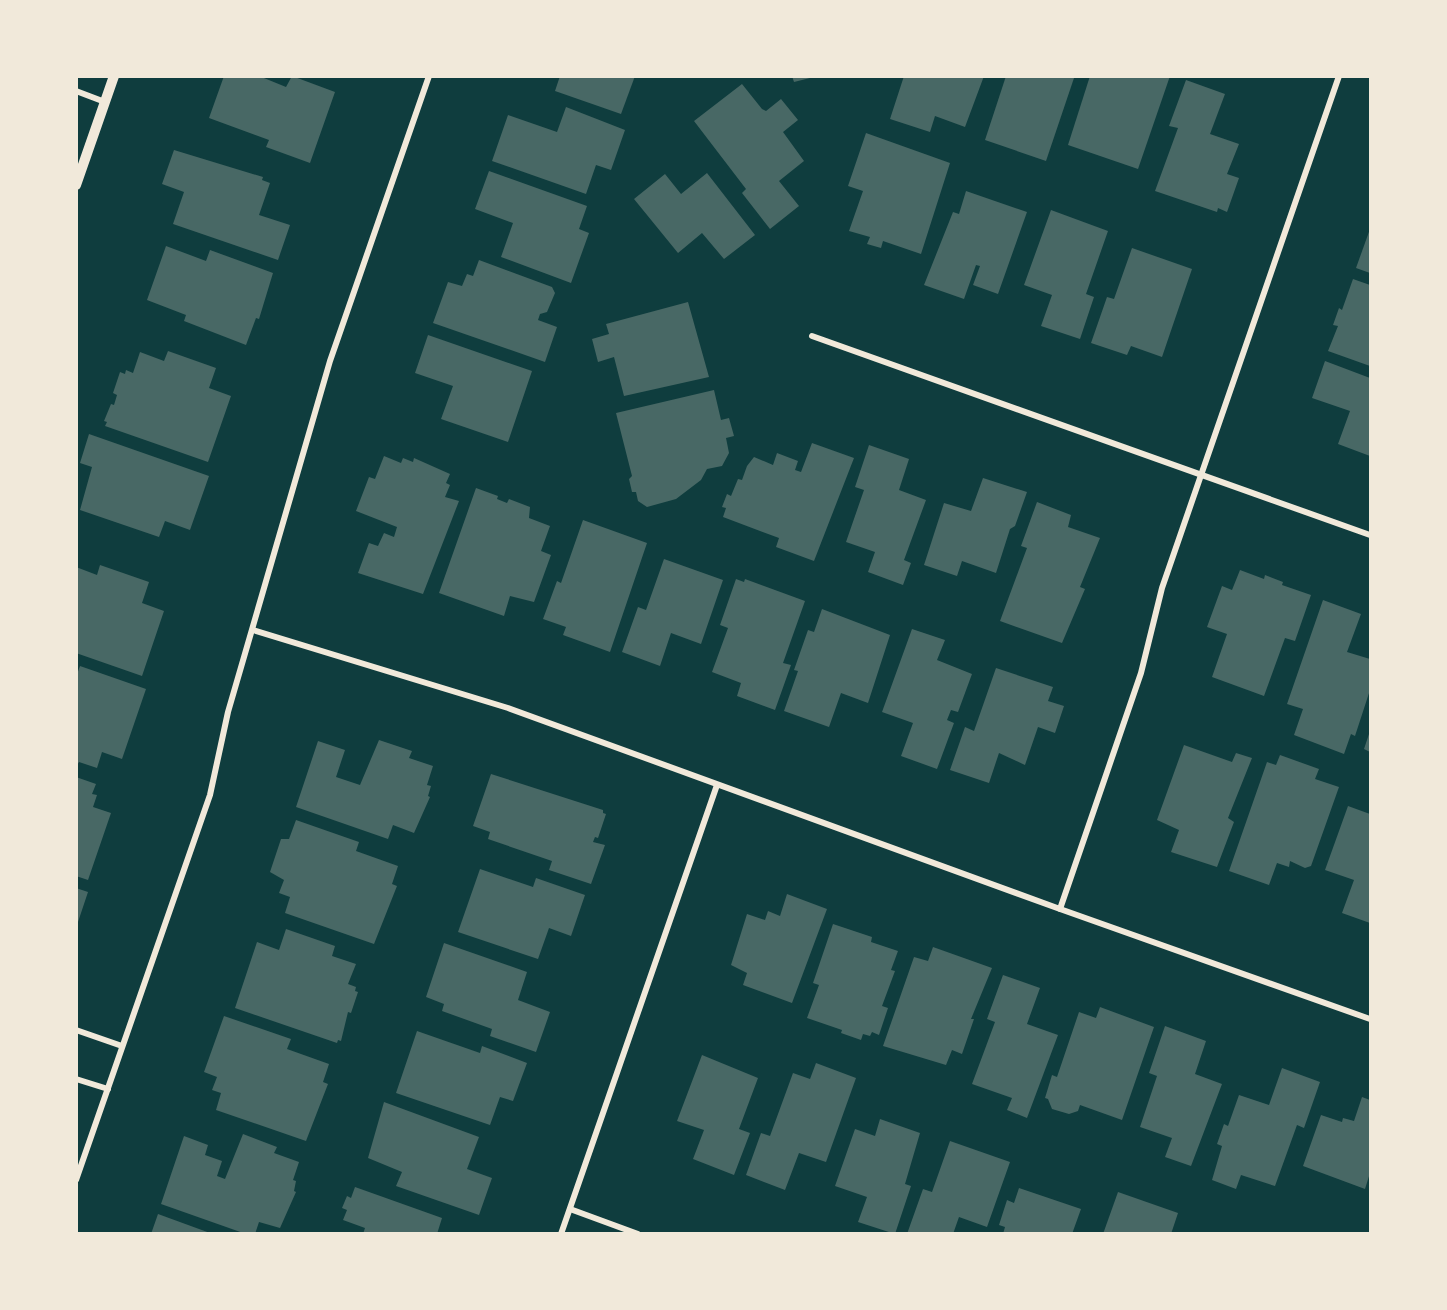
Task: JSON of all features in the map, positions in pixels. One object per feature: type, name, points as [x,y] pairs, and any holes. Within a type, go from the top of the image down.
[{"type":"street","points":[[76,185],[114,76]]},
{"type":"street","points":[[76,1180],[210,795],[228,712],[254,630],[330,361],[429,76]]},
{"type":"street","points":[[1060,909],[1141,674],[1162,588],[1339,76]]},
{"type":"street","points":[[76,91],[105,102]]},
{"type":"street","points":[[812,336],[1371,535]]},
{"type":"street","points":[[254,630],[508,708],[1060,909],[1371,1019]]},
{"type":"street","points":[[561,1233],[717,785]]},
{"type":"street","points":[[76,1030],[122,1046]]},
{"type":"street","points":[[76,1079],[108,1089]]},
{"type":"street","points":[[570,1209],[638,1233]]},
{"type":"building","points":[[224,76],[259,76],[286,87],[292,76],[335,92],[310,163],[266,147],[269,140],[209,118]]},
{"type":"building","points":[[560,76],[635,76],[621,114],[555,91]]},
{"type":"building","points":[[792,76],[814,76],[814,77],[794,82]]},
{"type":"building","points":[[904,76],[984,76],[965,127],[935,116],[930,132],[890,119]]},
{"type":"building","points":[[1006,76],[1074,78],[1046,161],[985,140]]},
{"type":"building","points":[[1090,76],[1170,76],[1138,169],[1068,145]]},
{"type":"building","points":[[1186,80],[1225,94],[1210,134],[1239,144],[1227,174],[1239,178],[1227,212],[1218,208],[1217,212],[1155,191],[1178,128],[1169,126]]},
{"type":"building","points":[[742,84],[762,109],[766,111],[781,99],[798,120],[783,132],[804,161],[779,181],[799,206],[770,229],[742,193],[746,189],[694,121]]},
{"type":"building","points":[[566,107],[625,130],[611,170],[596,165],[586,194],[492,161],[508,115],[557,132]]},
{"type":"building","points":[[866,133],[950,163],[921,254],[883,241],[881,248],[867,244],[870,237],[849,231],[863,191],[848,186]]},
{"type":"building","points":[[174,150],[263,177],[262,180],[270,183],[259,215],[290,225],[278,260],[173,224],[184,192],[162,184]]},
{"type":"building","points":[[489,171],[587,206],[579,229],[589,233],[571,283],[501,257],[513,223],[475,209]]},
{"type":"building","points":[[707,173],[755,235],[724,259],[702,233],[678,253],[634,199],[665,174],[681,194]]},
{"type":"building","points":[[966,191],[1027,212],[998,294],[973,285],[980,266],[976,265],[964,299],[924,285],[953,212],[959,214]]},
{"type":"building","points":[[1051,210],[1108,231],[1086,294],[1094,297],[1080,339],[1041,326],[1052,295],[1024,285]]},
{"type":"building","points":[[1370,229],[1370,273],[1356,268]]},
{"type":"building","points":[[166,246],[206,261],[210,250],[273,273],[259,319],[256,318],[246,345],[184,321],[186,315],[147,300]]},
{"type":"building","points":[[1132,248],[1192,269],[1162,357],[1131,346],[1127,355],[1091,343],[1107,297],[1114,299]]},
{"type":"building","points":[[479,260],[552,287],[555,293],[547,312],[540,314],[538,320],[557,327],[545,362],[433,323],[448,282],[462,286],[467,274],[473,276]]},
{"type":"building","points":[[1353,279],[1370,285],[1370,366],[1328,351],[1338,326],[1333,325],[1339,308],[1342,310]]},
{"type":"building","points":[[688,302],[709,377],[624,396],[614,357],[598,362],[592,339],[609,334],[606,324]]},
{"type":"building","points":[[428,335],[532,371],[508,442],[441,419],[453,386],[415,373]]},
{"type":"building","points":[[168,351],[216,368],[209,388],[231,396],[208,462],[105,426],[107,422],[104,421],[117,395],[113,393],[120,372],[125,374],[126,370],[133,373],[140,352],[164,361]]},
{"type":"building","points":[[1325,361],[1370,378],[1370,456],[1338,444],[1350,411],[1312,398]]},
{"type":"building","points":[[714,390],[721,420],[729,418],[734,436],[726,438],[729,453],[722,466],[707,469],[701,480],[676,499],[647,507],[638,501],[636,492],[632,492],[629,479],[632,476],[616,413]]},
{"type":"building","points":[[89,434],[209,476],[190,530],[165,521],[159,537],[80,510],[92,467],[80,463]]},
{"type":"building","points":[[812,443],[854,458],[814,561],[776,547],[779,538],[723,517],[726,508],[722,507],[727,494],[731,496],[738,479],[742,480],[747,466],[754,457],[773,465],[777,453],[798,461],[795,470],[801,472]]},
{"type":"building","points":[[869,445],[909,459],[899,490],[926,500],[904,560],[911,563],[903,585],[868,572],[875,552],[846,542],[864,490],[855,487]]},
{"type":"building","points":[[384,456],[401,463],[403,458],[413,462],[414,458],[450,474],[446,483],[450,485],[445,497],[459,501],[423,594],[358,573],[369,543],[378,546],[384,533],[394,537],[397,527],[356,511],[369,477],[375,479]]},
{"type":"building","points":[[983,478],[1027,492],[1015,526],[1010,529],[996,573],[962,561],[957,576],[924,565],[944,503],[971,511]]},
{"type":"building","points":[[476,488],[498,496],[497,499],[507,503],[509,499],[530,507],[529,518],[550,526],[541,551],[551,555],[534,602],[510,596],[504,616],[439,593]]},
{"type":"building","points":[[1037,502],[1071,515],[1068,527],[1100,538],[1080,587],[1085,589],[1062,643],[1000,621],[1027,548],[1021,546]]},
{"type":"building","points":[[583,520],[647,543],[610,652],[563,635],[566,627],[543,619],[557,581],[561,583]]},
{"type":"building","points":[[664,559],[723,580],[701,644],[671,633],[660,666],[622,652],[638,607],[646,610]]},
{"type":"building","points":[[100,565],[149,582],[142,603],[164,611],[142,676],[76,653],[76,567],[97,575]]},
{"type":"building","points":[[1240,570],[1264,579],[1265,575],[1283,582],[1282,585],[1311,595],[1295,641],[1285,638],[1264,696],[1212,677],[1227,634],[1207,627],[1222,586],[1232,590]]},
{"type":"building","points":[[736,579],[744,582],[745,579],[805,601],[783,663],[791,665],[775,710],[737,696],[741,683],[712,672],[728,628],[720,625]]},
{"type":"building","points":[[1323,600],[1361,614],[1347,652],[1370,659],[1370,690],[1355,736],[1351,734],[1344,754],[1294,735],[1303,709],[1287,704]]},
{"type":"building","points":[[822,609],[890,635],[868,703],[841,693],[829,727],[784,711],[798,671],[794,670],[808,630],[814,632]]},
{"type":"building","points":[[912,629],[945,640],[937,660],[972,674],[958,712],[951,710],[947,720],[954,723],[937,769],[901,756],[913,723],[882,712]]},
{"type":"building","points":[[80,666],[146,689],[122,759],[102,752],[97,768],[79,762],[76,767],[76,677]]},
{"type":"building","points":[[996,668],[1053,687],[1048,701],[1064,706],[1055,733],[1038,727],[1025,765],[999,753],[989,783],[950,770],[965,727],[974,731]]},
{"type":"building","points":[[1370,731],[1370,752],[1364,749]]},
{"type":"building","points":[[379,740],[412,751],[409,758],[433,766],[427,785],[431,786],[428,796],[430,797],[414,833],[393,825],[388,839],[296,807],[318,741],[345,750],[336,777],[360,785]]},
{"type":"building","points":[[1184,745],[1232,762],[1236,753],[1252,758],[1228,818],[1234,822],[1217,867],[1171,852],[1179,830],[1157,820]]},
{"type":"building","points":[[1280,755],[1319,769],[1315,779],[1339,787],[1311,866],[1305,868],[1290,861],[1289,867],[1277,863],[1269,885],[1229,871],[1267,762],[1276,765]]},
{"type":"building","points":[[491,774],[603,810],[606,814],[598,838],[595,837],[593,842],[605,845],[591,884],[549,870],[552,861],[488,839],[490,832],[473,826]]},
{"type":"building","points":[[76,777],[96,784],[92,794],[97,795],[93,807],[111,813],[88,880],[76,876]]},
{"type":"building","points":[[1348,806],[1370,814],[1370,923],[1342,913],[1354,880],[1325,870]]},
{"type":"building","points":[[296,820],[359,842],[356,851],[398,866],[392,884],[397,886],[374,944],[285,913],[290,897],[279,893],[284,880],[270,872],[281,839],[289,839]]},
{"type":"building","points":[[480,869],[533,887],[536,878],[585,895],[571,936],[549,928],[538,959],[458,932]]},
{"type":"building","points":[[76,888],[88,892],[77,925],[76,925]]},
{"type":"building","points":[[787,894],[827,909],[792,1003],[743,985],[747,973],[731,965],[747,914],[765,920],[768,911],[780,916]]},
{"type":"building","points":[[833,924],[872,937],[871,942],[898,951],[891,970],[895,971],[882,1006],[888,1008],[879,1035],[872,1032],[870,1036],[863,1034],[861,1040],[841,1033],[842,1030],[807,1018],[819,985],[813,983]]},
{"type":"building","points":[[286,929],[335,946],[332,956],[356,964],[348,984],[356,987],[355,991],[358,992],[351,1013],[348,1012],[341,1041],[338,1040],[337,1043],[235,1008],[257,942],[279,950]]},
{"type":"building","points":[[444,943],[527,972],[518,1000],[550,1012],[536,1052],[490,1036],[492,1029],[442,1011],[444,1004],[426,997]]},
{"type":"building","points":[[933,947],[992,968],[971,1019],[974,1019],[962,1054],[952,1050],[946,1065],[883,1046],[914,957],[928,961]]},
{"type":"building","points":[[1003,975],[1040,988],[1027,1024],[1058,1035],[1027,1118],[1007,1110],[1012,1098],[972,1084],[995,1022],[987,1019]]},
{"type":"building","points":[[1100,1007],[1154,1027],[1122,1120],[1080,1105],[1078,1111],[1069,1114],[1052,1109],[1048,1099],[1045,1098],[1052,1075],[1057,1077],[1079,1012],[1096,1018]]},
{"type":"building","points":[[224,1016],[291,1039],[287,1049],[329,1064],[323,1082],[328,1084],[306,1141],[216,1110],[221,1093],[212,1090],[217,1077],[204,1072]]},
{"type":"building","points":[[1165,1026],[1206,1041],[1195,1074],[1222,1084],[1191,1166],[1165,1157],[1172,1138],[1140,1127],[1157,1076],[1149,1073]]},
{"type":"building","points":[[417,1031],[480,1053],[482,1046],[527,1063],[513,1101],[500,1097],[490,1125],[396,1093]]},
{"type":"building","points":[[702,1055],[758,1078],[739,1129],[750,1133],[734,1175],[693,1159],[704,1130],[677,1121]]},
{"type":"building","points":[[816,1063],[856,1078],[826,1162],[799,1153],[785,1190],[746,1175],[761,1133],[770,1136],[793,1073],[810,1079]]},
{"type":"building","points":[[1282,1068],[1320,1082],[1304,1128],[1297,1125],[1275,1186],[1241,1175],[1236,1189],[1212,1180],[1222,1146],[1217,1144],[1224,1124],[1228,1126],[1239,1095],[1269,1105]]},
{"type":"building","points":[[1362,1097],[1370,1100],[1370,1173],[1365,1189],[1303,1166],[1321,1115],[1342,1122],[1343,1118],[1354,1121]]},
{"type":"building","points":[[384,1102],[479,1137],[467,1169],[492,1178],[479,1215],[396,1186],[402,1172],[368,1158]]},
{"type":"building","points":[[880,1119],[920,1133],[905,1184],[911,1186],[895,1234],[858,1222],[867,1197],[835,1186],[855,1129],[875,1136]]},
{"type":"building","points":[[243,1134],[277,1147],[274,1153],[299,1162],[293,1180],[296,1181],[294,1191],[296,1192],[280,1228],[259,1222],[255,1234],[246,1234],[161,1204],[184,1136],[208,1145],[205,1155],[222,1161],[217,1176],[225,1179]]},
{"type":"building","points":[[950,1141],[1010,1162],[987,1227],[959,1217],[953,1234],[907,1234],[923,1189],[932,1192]]},
{"type":"building","points":[[355,1187],[442,1218],[437,1234],[363,1234],[365,1228],[343,1220],[347,1210],[342,1208],[347,1196],[351,1198]]},
{"type":"building","points":[[1019,1188],[1081,1209],[1072,1234],[1003,1234],[1005,1227],[999,1225],[1007,1200],[1014,1203]]},
{"type":"building","points":[[1118,1192],[1178,1213],[1171,1234],[1103,1234]]},
{"type":"building","points":[[158,1214],[210,1233],[210,1234],[151,1234]]}]
